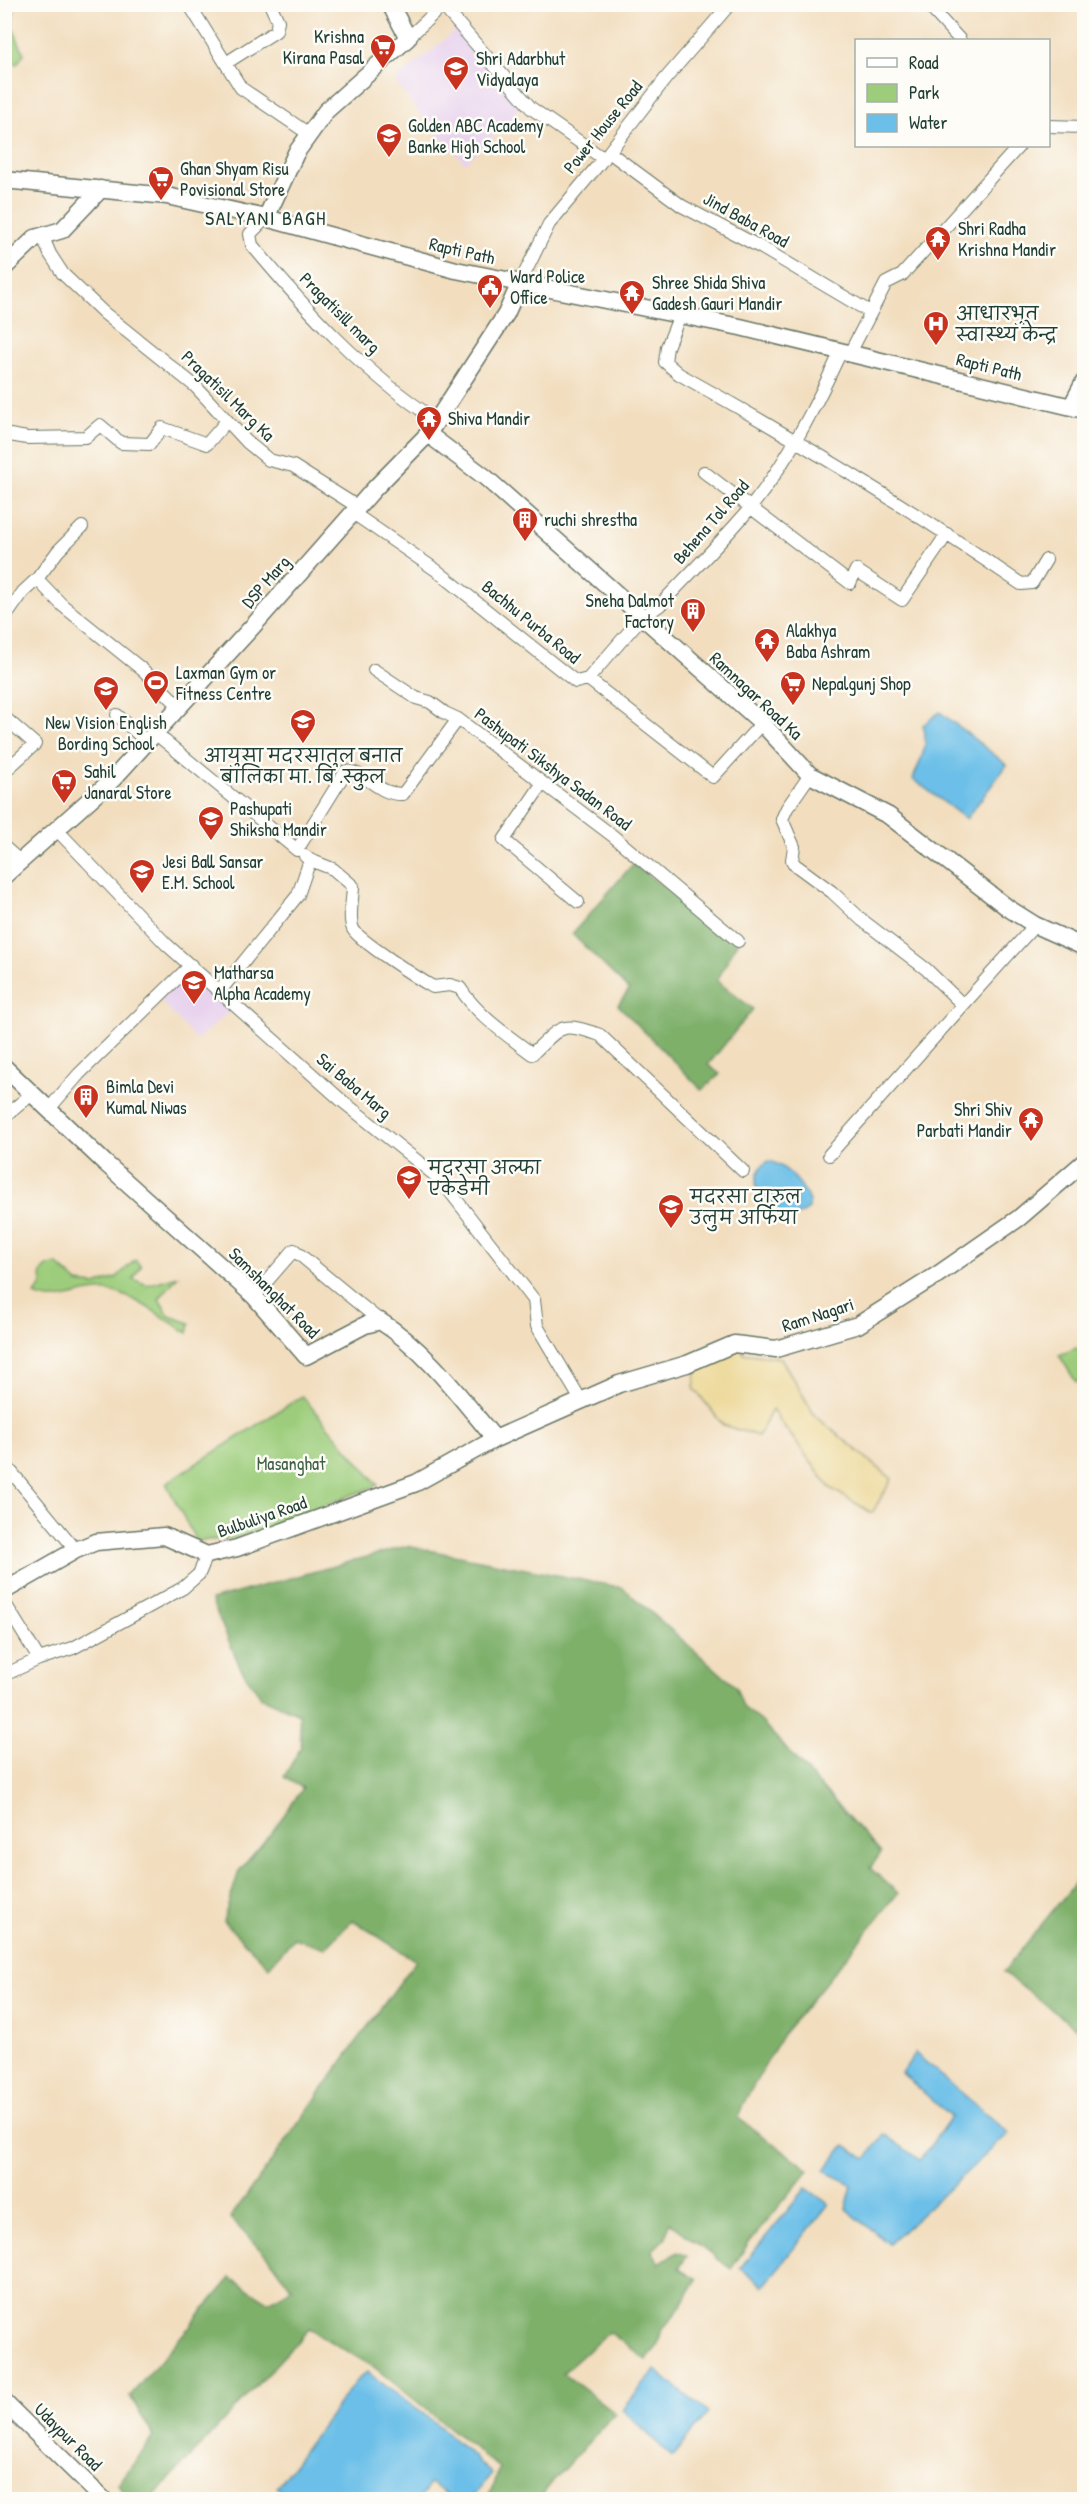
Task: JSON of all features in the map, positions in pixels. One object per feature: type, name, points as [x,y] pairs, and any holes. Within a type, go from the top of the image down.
[{"type":"main road","points":[[266,218],[290,164],[326,111],[408,38],[390,4]]},
{"type":"main road","name":"Rapti Path","points":[[4,180],[156,194],[266,218],[445,268],[680,315],[845,352],[1078,409]]},
{"type":"main road","points":[[4,268],[35,238],[62,230],[101,189]]},
{"type":"main road","name":"DSP Marg","points":[[4,876],[113,779],[432,427],[506,314],[520,283]]},
{"type":"main road","points":[[1078,409],[1084,382]]},
{"type":"main road","name":"Ramnagar Road Ka","points":[[432,427],[641,618],[762,723],[810,775],[888,816],[1008,908],[1035,925],[1084,947]]},
{"type":"main road","name":"Samshanghat Road","points":[[4,1067],[48,1110],[254,1296],[306,1356],[365,1325],[380,1321]]},
{"type":"main road","name":"Ram Nagari","points":[[495,1439],[619,1384],[687,1364],[734,1344],[776,1349],[858,1325],[937,1275],[1019,1218],[1084,1162]]},
{"type":"main road","points":[[380,1321],[401,1335],[416,1349],[452,1387],[495,1439]]},
{"type":"main road","name":"Bulbuliya Road","points":[[7,1584],[96,1542],[164,1536],[207,1555],[237,1548],[416,1483],[495,1439]]},
{"type":"main road","name":"Udaypur Road","points":[[4,2402],[104,2499]]},
{"type":"street","points":[[189,4],[241,88],[309,134]]},
{"type":"street","points":[[226,63],[276,31],[278,21],[270,4]]},
{"type":"street","name":"Power House Road","points":[[520,283],[549,224],[666,78],[730,4]]},
{"type":"street","points":[[927,4],[959,39]]},
{"type":"street","points":[[408,38],[443,5]]},
{"type":"street","name":"Jind Baba Road","points":[[443,5],[531,108],[682,206],[762,248],[870,312]]},
{"type":"street","points":[[1050,126],[1084,128]]},
{"type":"street","name":"Behena Tol Road","points":[[588,679],[641,618],[660,605],[751,507],[796,439],[886,283],[902,275],[1017,147]]},
{"type":"street","name":"Pragatisill marg","points":[[266,218],[250,234],[252,245],[296,297],[432,427]]},
{"type":"street","name":"Pragatisil Marg Ka","points":[[42,235],[50,254],[63,274],[104,313],[195,386],[226,422],[269,460],[293,466],[356,510]]},
{"type":"street","points":[[680,315],[667,348],[665,362],[679,374],[796,439],[947,534],[1020,584],[1032,583],[1046,560]]},
{"type":"street","points":[[4,434],[44,439],[86,437],[100,425],[121,443],[150,444],[162,428],[207,444],[226,422]]},
{"type":"street","points":[[704,472],[850,583],[856,570],[902,600],[947,534]]},
{"type":"street","name":"Bachhu Purba Road","points":[[356,510],[576,681],[588,679],[713,777],[762,723]]},
{"type":"street","points":[[4,619],[23,592],[82,527]]},
{"type":"street","points":[[37,579],[62,605],[144,671],[180,706]]},
{"type":"street","points":[[374,670],[416,698],[430,702],[458,719]]},
{"type":"street","points":[[117,715],[151,737],[310,860],[333,869],[353,886],[352,926],[355,932],[384,954],[433,987],[460,988],[488,1021],[532,1054],[558,1030],[573,1026],[600,1035],[743,1171]]},
{"type":"street","points":[[4,717],[35,744],[4,772]]},
{"type":"street","name":"Pashupati Sikshya Sadan Road","points":[[297,850],[346,771],[354,771],[390,794],[403,794],[458,719],[613,836],[738,941]]},
{"type":"street","points":[[810,775],[782,819],[794,847],[792,860],[794,864],[926,969],[963,1005]]},
{"type":"street","points":[[542,784],[504,840],[578,902]]},
{"type":"street","name":"Sai Baba Marg","points":[[57,830],[166,944],[341,1100],[441,1180],[534,1299],[537,1326],[582,1402]]},
{"type":"street","points":[[4,847],[20,861]]},
{"type":"street","points":[[220,991],[298,895],[310,860]]},
{"type":"street","points":[[829,1155],[1035,925]]},
{"type":"street","points":[[48,1110],[79,1074],[191,965]]},
{"type":"street","points":[[4,1117],[32,1094]]},
{"type":"street","points":[[254,1296],[294,1250],[380,1321]]},
{"type":"street","points":[[4,1462],[76,1550]]},
{"type":"street","points":[[4,1675],[39,1659],[73,1648],[183,1588],[199,1574],[207,1555]]},
{"type":"street","points":[[4,1602],[39,1659]]},
{"type":"shaded area","name":"Shri Adarbhut Vidyalaya","points":[[456,30],[519,102],[513,119],[465,163],[425,121],[395,81]]},
{"type":"shaded area","name":"Matharsa Alpha Academy","points":[[186,973],[230,1011],[196,1040],[160,1000]]},
{"type":"green space","points":[[4,5],[14,5],[12,26],[24,54],[17,64],[5,61]]},
{"type":"green space","points":[[633,864],[738,941],[717,981],[753,1009],[708,1065],[720,1074],[702,1090],[618,1005],[629,990],[572,934]]},
{"type":"green space","points":[[135,1260],[141,1266],[133,1279],[147,1285],[178,1276],[159,1299],[169,1316],[190,1323],[188,1333],[149,1308],[118,1293],[99,1291],[53,1299],[35,1295],[42,1285],[41,1273],[47,1267],[57,1264],[78,1283],[95,1285],[116,1278]]},
{"type":"green space","points":[[1084,1345],[1084,1378],[1076,1382],[1059,1355]]},
{"type":"green space","name":"Masanghat","points":[[302,1396],[378,1485],[240,1538],[196,1541],[166,1483]]},
{"type":"green space","points":[[407,1546],[623,1588],[736,1687],[743,1707],[761,1721],[881,1853],[870,1868],[898,1893],[782,2036],[743,2104],[738,2118],[809,2170],[748,2244],[731,2269],[669,2222],[666,2237],[652,2251],[659,2263],[677,2252],[687,2256],[679,2268],[697,2279],[675,2315],[662,2329],[657,2347],[646,2360],[609,2332],[563,2373],[615,2413],[539,2499],[484,2499],[493,2489],[499,2468],[374,2367],[309,2329],[151,2499],[128,2499],[118,2484],[154,2437],[130,2396],[231,2278],[268,2302],[292,2289],[273,2263],[230,2218],[416,1961],[353,1920],[325,1948],[294,1938],[269,1967],[223,1921],[239,1871],[272,1832],[303,1788],[284,1777],[301,1747],[299,1714],[261,1697],[241,1669],[211,1600]]},
{"type":"green space","points":[[1084,1872],[1084,2034],[1003,1972]]},
{"type":"sand","points":[[744,1345],[743,1353],[781,1358],[815,1416],[892,1479],[872,1513],[830,1488],[772,1410],[758,1436],[723,1425],[694,1388],[697,1365]]},
{"type":"water","points":[[940,712],[1007,765],[966,819],[913,779],[925,746],[923,725]]},
{"type":"water","points":[[768,1161],[782,1167],[796,1179],[806,1195],[809,1209],[795,1216],[782,1217],[771,1212],[763,1204],[757,1193],[756,1181],[759,1170]]},
{"type":"water","points":[[915,2053],[1009,2133],[889,2244],[846,2209],[852,2185],[824,2170],[845,2145],[866,2159],[884,2134],[920,2160],[951,2117],[902,2073]]},
{"type":"water","points":[[806,2188],[829,2204],[764,2286],[740,2268]]},
{"type":"water","points":[[655,2370],[708,2413],[672,2457],[623,2410]]},
{"type":"water","points":[[367,2372],[437,2424],[492,2474],[471,2499],[452,2499],[431,2483],[418,2500],[292,2499],[277,2487],[355,2382]]},
{"type":"place","name":"Krishna Kirana Pasal","points":[[383,70]]},
{"type":"place","name":"Shri Adarbhut Vidyalaya","points":[[456,92]]},
{"type":"place","name":"Golden ABC Academy Banke High School","points":[[389,159]]},
{"type":"place","name":"Ghan Shyam Risu Povisional Store","points":[[161,202]]},
{"type":"place","name":"Shri Radha Krishna Mandir","points":[[938,262]]},
{"type":"place","name":"Ward Police Office","points":[[490,310]]},
{"type":"place","name":"Shree Shida Shiva Gadesh Gauri Mandir","points":[[632,316]]},
{"type":"place","name":"आधारभुत स्वास्थ्य केन्द्र","points":[[936,347]]},
{"type":"place","name":"Shiva Mandir","points":[[429,442]]},
{"type":"place","name":"ruchi shrestha","points":[[525,543]]},
{"type":"place","name":"Sneha Dalmot Factory","points":[[693,634]]},
{"type":"place","name":"Alakhya Baba Ashram","points":[[767,664]]},
{"type":"place","name":"Laxman Gym or Fitness Centre","points":[[156,706]]},
{"type":"place","name":"Nepalgunj Shop","points":[[793,707]]},
{"type":"place","name":"New Vision English Bording School","points":[[106,712]]},
{"type":"place","name":"आयुसा मदरसातुल बनात बालिका मा. बि .स्कुल","points":[[303,745]]},
{"type":"place","name":"Sahil Janaral Store","points":[[64,805]]},
{"type":"place","name":"Pashupati Shiksha Mandir","points":[[211,842]]},
{"type":"place","name":"Jesi Ball Sansar E.M. School","points":[[142,895]]},
{"type":"place","name":"Matharsa Alpha Academy","points":[[194,1006]]},
{"type":"place","name":"Bimla Devi Kumal Niwas","points":[[86,1120]]},
{"type":"place","name":"Shri Shiv Parbati Mandir","points":[[1031,1143]]},
{"type":"place","name":"मदरसा अल्फा एकेडेमी","points":[[409,1201]]},
{"type":"place","name":"मदरसा दारुल उलुम अर्फिया","points":[[671,1230]]},
{"type":"district","name":"SALYANI BAGH","points":[[266,218]]}]
